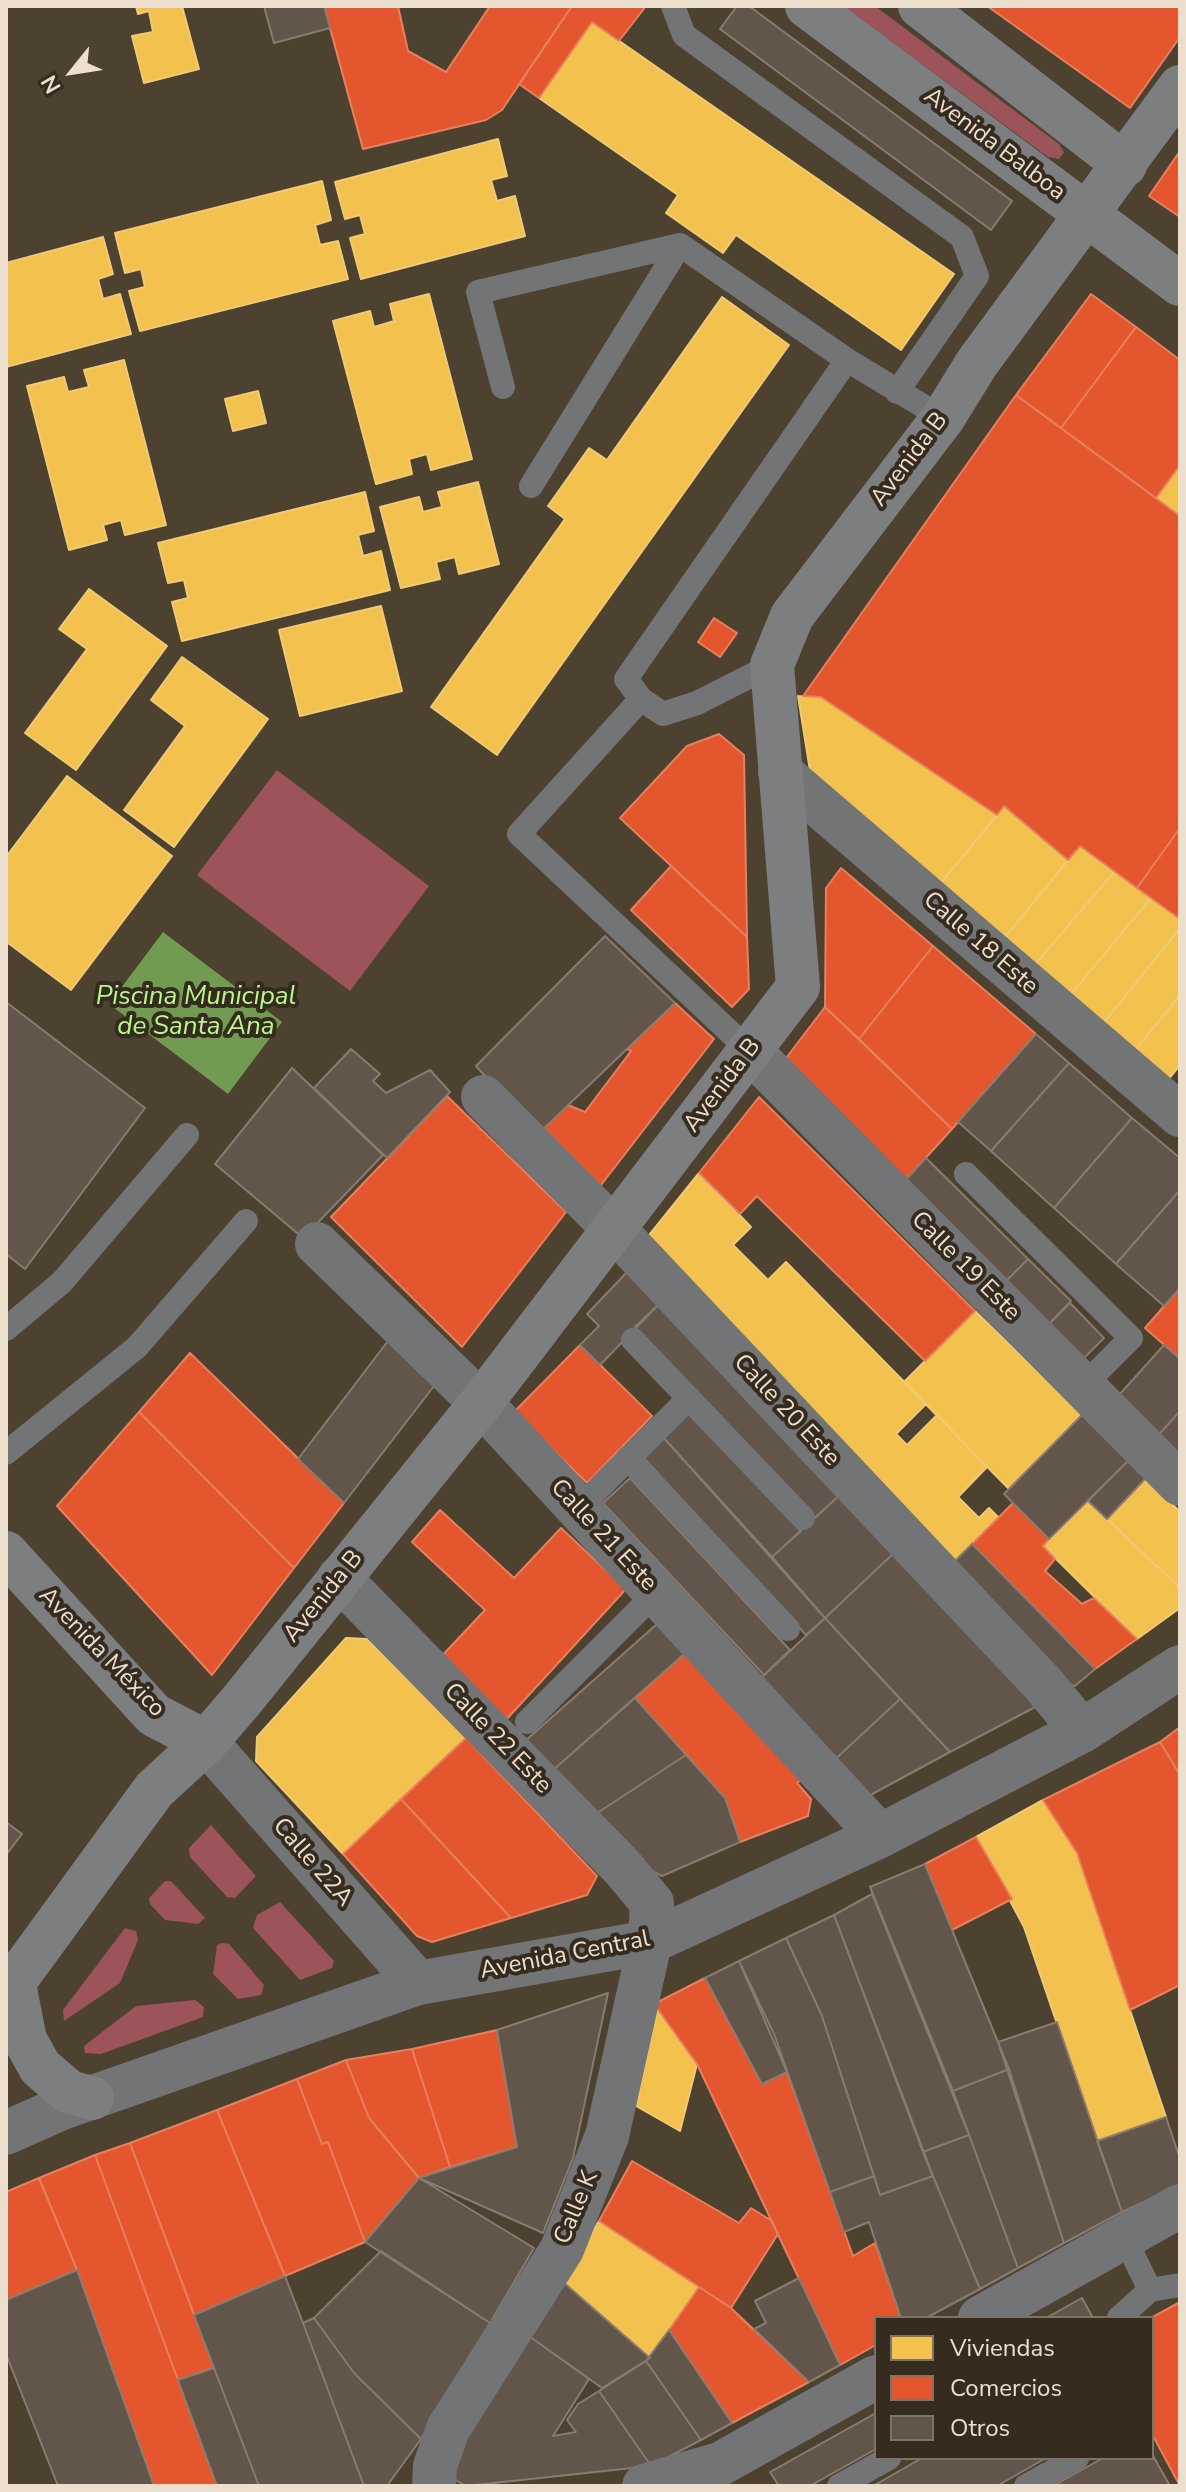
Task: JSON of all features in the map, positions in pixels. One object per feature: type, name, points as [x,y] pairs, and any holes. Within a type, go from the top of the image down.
[{"type":"street","name":"Avenida Balboa","points":[[807,6],[1180,284]]},
{"type":"street","points":[[920,6],[1125,165]]},
{"type":"street","name":"Avenida B","points":[[10,1989],[154,1790],[206,1742],[481,1403],[798,987],[772,665],[792,616],[943,418],[977,363],[1180,87]]},
{"type":"street","name":"Calle 18 Este","points":[[780,772],[1180,1115]]},
{"type":"street","name":"Calle 19 Este","points":[[750,1051],[1180,1484]]},
{"type":"street","name":"Calle 20 Este","points":[[483,1097],[614,1229],[1034,1673],[1082,1731]]},
{"type":"street","name":"Calle 21 Este","points":[[317,1244],[481,1403],[880,1836]]},
{"type":"street","name":"Avenida México","points":[[6,1553],[154,1715],[206,1742]]},
{"type":"street","name":"Calle 22 Este","points":[[339,1578],[623,1868],[651,1923]]},
{"type":"street","name":"Avenida Central","points":[[6,2133],[92,2098],[418,1983],[651,1923],[880,1836],[1082,1731],[1180,1667]]},
{"type":"street","name":"Calle 22A","points":[[206,1742],[418,1983]]},
{"type":"street","name":"Calle K","points":[[434,2486],[435,2466],[448,2429],[562,2249],[607,2136],[651,1923]]},
{"type":"street","points":[[10,1989],[25,2040],[40,2067],[69,2092],[92,2098]]},
{"type":"street","points":[[984,2316],[1180,2206]]},
{"type":"street","points":[[644,2486],[726,2475],[874,2378]]},
{"type":"lane","points":[[673,6],[684,35],[962,237],[977,276],[897,392]]},
{"type":"lane","points":[[503,387],[478,292],[680,245],[847,360],[943,418]]},
{"type":"lane","points":[[531,486],[680,245]]},
{"type":"lane","points":[[772,665],[697,703],[663,714],[641,699],[626,679],[847,360]]},
{"type":"lane","points":[[641,699],[519,834],[750,1051]]},
{"type":"lane","points":[[6,1329],[62,1282],[187,1135]]},
{"type":"lane","points":[[966,1174],[1131,1338],[1083,1386]]},
{"type":"lane","points":[[6,1453],[137,1347],[246,1221]]},
{"type":"lane","points":[[633,1340],[803,1518]]},
{"type":"lane","points":[[578,1509],[689,1398]]},
{"type":"lane","points":[[628,1458],[788,1629]]},
{"type":"lane","points":[[527,1722],[656,1593]]},
{"type":"lane","points":[[1124,2237],[1150,2290]]},
{"type":"lane","points":[[1121,2316],[1150,2290],[1180,2285]]},
{"type":"lane","points":[[839,2486],[885,2460]]},
{"type":"lane","points":[[1026,2486],[1073,2460]]},
{"type":"shaded area","points":[[843,6],[875,6],[1059,144],[1064,152],[1059,159],[1048,157]]},
{"type":"shaded area","points":[[277,770],[429,886],[350,991],[197,875]]},
{"type":"shaded area","points":[[211,1825],[256,1876],[235,1898],[227,1897],[190,1857],[189,1848]]},
{"type":"shaded area","points":[[165,1881],[171,1881],[205,1918],[198,1924],[165,1920],[150,1904],[149,1898]]},
{"type":"shaded area","points":[[280,1902],[334,1961],[332,1968],[300,1980],[253,1928],[257,1915]]},
{"type":"shaded area","points":[[125,1928],[136,1931],[138,1940],[120,1983],[64,2021],[63,2010]]},
{"type":"shaded area","points":[[229,1944],[264,1985],[261,1995],[238,1999],[213,1974],[217,1945]]},
{"type":"shaded area","points":[[195,2000],[204,2007],[203,2017],[101,2054],[85,2053],[84,2046],[136,2006]]},
{"type":"water","name":"Piscina Municipal de Santa Ana","points":[[163,932],[282,1022],[228,1094],[109,1004]]},
{"type":"building: Viviendas","points":[[136,6],[182,6],[199,69],[144,83],[132,36],[153,32],[149,11],[138,14]]},
{"type":"building: Viviendas","points":[[592,22],[954,274],[901,350],[736,235],[723,253],[666,213],[678,195],[539,98]]},
{"type":"building: Viviendas","points":[[498,139],[507,176],[491,180],[497,201],[515,196],[525,236],[361,279],[350,238],[365,234],[360,215],[345,219],[335,182]]},
{"type":"building: Viviendas","points":[[322,181],[331,220],[315,225],[320,245],[338,241],[348,279],[140,331],[129,291],[145,287],[141,269],[125,273],[115,233]]},
{"type":"building: Viviendas","points":[[103,237],[113,274],[98,279],[103,299],[120,294],[131,334],[6,367],[6,263]]},
{"type":"building: Viviendas","points":[[429,294],[472,459],[431,470],[427,454],[409,459],[412,474],[376,484],[333,321],[370,311],[374,327],[394,321],[390,304]]},
{"type":"building: Viviendas","points":[[722,297],[789,345],[497,755],[431,707],[565,519],[548,506],[589,448],[607,460]]},
{"type":"building: Viviendas","points":[[124,360],[166,525],[125,535],[121,520],[103,525],[107,540],[69,550],[27,386],[64,377],[68,392],[89,387],[84,370]]},
{"type":"building: Viviendas","points":[[258,391],[266,423],[233,431],[225,399]]},
{"type":"building: Viviendas","points":[[1180,465],[1180,516],[1156,498]]},
{"type":"building: Viviendas","points":[[478,482],[499,564],[459,574],[455,557],[436,562],[440,579],[401,588],[380,507],[419,497],[423,512],[442,507],[438,492]]},
{"type":"building: Viviendas","points":[[365,492],[374,531],[358,535],[363,556],[381,551],[390,590],[182,641],[172,602],[188,598],[184,580],[168,583],[158,543]]},
{"type":"building: Viviendas","points":[[89,589],[167,646],[76,770],[25,733],[87,649],[59,629]]},
{"type":"building: Viviendas","points":[[381,606],[402,691],[300,716],[279,630]]},
{"type":"building: Viviendas","points":[[182,657],[268,719],[174,847],[124,810],[185,726],[151,700]]},
{"type":"building: Viviendas","points":[[798,696],[821,697],[997,815],[937,888],[812,783]]},
{"type":"building: Viviendas","points":[[67,776],[172,856],[71,990],[8,943],[6,946],[6,857]]},
{"type":"building: Viviendas","points":[[1004,806],[1068,860],[1001,942],[937,888]]},
{"type":"building: Viviendas","points":[[1080,846],[1114,872],[1032,968],[1001,942]]},
{"type":"building: Viviendas","points":[[1114,872],[1151,898],[1068,998],[1032,968]]},
{"type":"building: Viviendas","points":[[1151,898],[1180,919],[1180,928],[1101,1026],[1068,998]]},
{"type":"building: Viviendas","points":[[1180,928],[1180,995],[1133,1053],[1101,1026]]},
{"type":"building: Viviendas","points":[[1180,995],[1180,1065],[1167,1081],[1133,1053]]},
{"type":"building: Viviendas","points":[[699,1173],[751,1227],[733,1245],[768,1280],[786,1262],[926,1404],[896,1434],[907,1445],[937,1415],[987,1467],[958,1497],[979,1518],[989,1508],[999,1518],[950,1566],[642,1244]]},
{"type":"building: Viviendas","points":[[975,1311],[1082,1415],[1009,1489],[904,1382]]},
{"type":"building: Viviendas","points":[[1146,1478],[1180,1512],[1180,1588],[1107,1519]]},
{"type":"building: Viviendas","points":[[1088,1501],[1180,1588],[1180,1608],[1137,1639],[1043,1546]]},
{"type":"building: Viviendas","points":[[346,1638],[367,1639],[466,1738],[343,1854],[256,1761],[257,1737]]},
{"type":"building: Viviendas","points":[[1043,1800],[1077,1853],[1166,2117],[1097,2141],[1024,1927],[976,1837]]},
{"type":"building: Viviendas","points":[[657,2009],[697,2064],[680,2131],[636,2106]]},
{"type":"building: Viviendas","points":[[599,2221],[699,2287],[650,2358],[562,2281]]},
{"type":"building: Comercios","points":[[324,6],[398,6],[408,51],[446,72],[490,6],[572,6],[502,110],[486,120],[363,149]]},
{"type":"building: Comercios","points":[[572,6],[646,6],[619,41],[592,22],[539,98],[519,84]]},
{"type":"building: Comercios","points":[[987,6],[1180,6],[1180,37],[1130,108]]},
{"type":"building: Comercios","points":[[1180,151],[1180,217],[1149,196]]},
{"type":"building: Comercios","points":[[1091,294],[1136,327],[1061,428],[1016,395]]},
{"type":"building: Comercios","points":[[1136,327],[1180,360],[1180,465],[1156,498],[1061,428]]},
{"type":"building: Comercios","points":[[1016,395],[1180,516],[1180,828],[1137,888],[1080,846],[1068,860],[1004,806],[997,815],[821,697],[803,696]]},
{"type":"building: Comercios","points":[[714,618],[737,633],[720,657],[698,642]]},
{"type":"building: Comercios","points":[[719,734],[744,755],[747,937],[620,818],[687,746]]},
{"type":"building: Comercios","points":[[1180,828],[1180,919],[1137,888]]},
{"type":"building: Comercios","points":[[671,866],[747,937],[749,989],[732,1007],[631,910]]},
{"type":"building: Comercios","points":[[841,868],[933,946],[859,1039],[825,1007],[826,888]]},
{"type":"building: Comercios","points":[[933,946],[1036,1034],[952,1129],[859,1039]]},
{"type":"building: Comercios","points":[[675,1003],[714,1039],[594,1194],[538,1134],[568,1105],[585,1112],[631,1051],[627,1049]]},
{"type":"building: Comercios","points":[[825,1007],[952,1129],[902,1184],[780,1066]]},
{"type":"building: Comercios","points":[[447,1096],[566,1212],[462,1347],[331,1217]]},
{"type":"building: Comercios","points":[[759,1097],[975,1311],[925,1361],[757,1196],[740,1214],[699,1173]]},
{"type":"building: Comercios","points":[[1180,1288],[1180,1359],[1145,1328]]},
{"type":"building: Comercios","points":[[580,1345],[652,1416],[587,1483],[514,1412]]},
{"type":"building: Comercios","points":[[190,1353],[344,1503],[294,1568],[139,1412]]},
{"type":"building: Comercios","points":[[139,1412],[294,1568],[212,1675],[57,1506]]},
{"type":"building: Comercios","points":[[1013,1503],[1049,1539],[1043,1546],[1055,1559],[1045,1571],[1082,1604],[1094,1598],[1137,1639],[1095,1669],[972,1544]]},
{"type":"building: Comercios","points":[[440,1510],[514,1578],[561,1528],[626,1589],[505,1721],[439,1659],[485,1610],[412,1542]]},
{"type":"building: Comercios","points":[[684,1654],[802,1779],[797,1783],[811,1799],[808,1816],[740,1842],[725,1798],[635,1698]]},
{"type":"building: Comercios","points":[[1180,1727],[1180,1775],[1160,1742]]},
{"type":"building: Comercios","points":[[466,1738],[597,1876],[587,1895],[511,1918],[401,1799]]},
{"type":"building: Comercios","points":[[1160,1742],[1180,1775],[1180,1985],[1130,2010],[1077,1853],[1043,1800]]},
{"type":"building: Comercios","points":[[401,1799],[511,1918],[432,1942],[417,1936],[343,1854]]},
{"type":"building: Comercios","points":[[976,1837],[1012,1899],[952,1930],[925,1864]]},
{"type":"building: Comercios","points":[[705,1978],[762,2084],[787,2072],[853,2256],[875,2243],[900,2316],[874,2316],[874,2346],[840,2365],[697,2064],[654,2004]]},
{"type":"building: Comercios","points":[[497,2030],[517,2147],[450,2167],[412,2049]]},
{"type":"building: Comercios","points":[[412,2049],[450,2167],[419,2178],[369,2118],[346,2060]]},
{"type":"building: Comercios","points":[[346,2060],[369,2118],[419,2178],[365,2242],[328,2142],[322,2144],[297,2079]]},
{"type":"building: Comercios","points":[[297,2079],[322,2144],[328,2142],[365,2242],[285,2276],[217,2110]]},
{"type":"building: Comercios","points":[[217,2110],[285,2276],[194,2315],[130,2143]]},
{"type":"building: Comercios","points":[[130,2143],[214,2368],[178,2380],[95,2155]]},
{"type":"building: Comercios","points":[[95,2155],[217,2486],[154,2486],[77,2270],[39,2178]]},
{"type":"building: Comercios","points":[[632,2161],[739,2223],[751,2208],[772,2221],[778,2234],[731,2308],[599,2221]]},
{"type":"building: Comercios","points":[[39,2178],[77,2270],[6,2300],[6,2192]]},
{"type":"building: Comercios","points":[[699,2287],[731,2308],[809,2382],[732,2423],[669,2330]]},
{"type":"building: Comercios","points":[[1180,2302],[1180,2486],[1154,2438],[1154,2316]]},
{"type":"building: Otros","points":[[264,6],[324,6],[330,28],[274,43]]},
{"type":"building: Otros","points":[[737,6],[749,6],[1012,201],[991,230],[720,29]]},
{"type":"building: Otros","points":[[605,936],[675,1003],[538,1134],[476,1066]]},
{"type":"building: Otros","points":[[6,1002],[145,1108],[25,1269],[6,1254]]},
{"type":"building: Otros","points":[[1036,1034],[1069,1063],[991,1151],[958,1122]]},
{"type":"building: Otros","points":[[351,1049],[380,1074],[373,1081],[386,1093],[430,1070],[450,1092],[387,1158],[314,1088]]},
{"type":"building: Otros","points":[[1069,1063],[1132,1118],[1054,1208],[991,1151]]},
{"type":"building: Otros","points":[[292,1068],[383,1155],[303,1238],[215,1164]]},
{"type":"building: Otros","points":[[1132,1118],[1180,1158],[1180,1190],[1116,1264],[1054,1208]]},
{"type":"building: Otros","points":[[926,1158],[1028,1259],[1004,1283],[902,1184]]},
{"type":"building: Otros","points":[[1180,1190],[1180,1288],[1164,1306],[1116,1264]]},
{"type":"building: Otros","points":[[1028,1259],[1071,1301],[1047,1326],[1004,1283]]},
{"type":"building: Otros","points":[[630,1269],[662,1301],[600,1365],[580,1345],[599,1326],[587,1314]]},
{"type":"building: Otros","points":[[662,1301],[843,1492],[815,1518],[635,1327]]},
{"type":"building: Otros","points":[[1070,1303],[1104,1338],[1082,1360],[1047,1326]]},
{"type":"building: Otros","points":[[388,1341],[434,1386],[344,1503],[298,1459]]},
{"type":"building: Otros","points":[[1164,1345],[1180,1359],[1180,1411],[1153,1441],[1111,1404]]},
{"type":"building: Otros","points":[[691,1411],[801,1531],[772,1557],[663,1437]]},
{"type":"building: Otros","points":[[1180,1411],[1180,1466],[1153,1441]]},
{"type":"building: Otros","points":[[1082,1415],[1128,1461],[1049,1539],[1004,1494]]},
{"type":"building: Otros","points":[[663,1437],[825,1618],[806,1635],[642,1456]]},
{"type":"building: Otros","points":[[1128,1461],[1146,1478],[1107,1519],[1088,1501]]},
{"type":"building: Otros","points":[[630,1478],[790,1650],[764,1675],[603,1503]]},
{"type":"building: Otros","points":[[843,1492],[896,1551],[825,1618],[772,1557]]},
{"type":"building: Otros","points":[[972,1544],[1095,1669],[1075,1686],[1065,1684],[950,1566]]},
{"type":"building: Otros","points":[[896,1551],[1039,1705],[950,1752],[825,1618]]},
{"type":"building: Otros","points":[[825,1618],[900,1699],[830,1764],[756,1683]]},
{"type":"building: Otros","points":[[657,1624],[684,1654],[552,1771],[525,1741]]},
{"type":"building: Otros","points":[[635,1698],[686,1755],[594,1815],[552,1771]]},
{"type":"building: Otros","points":[[900,1699],[950,1752],[863,1799],[830,1764]]},
{"type":"building: Otros","points":[[686,1755],[725,1798],[740,1842],[662,1876],[643,1867],[594,1815]]},
{"type":"building: Otros","points":[[6,1822],[22,1834],[6,1855]]},
{"type":"building: Otros","points":[[925,1864],[1009,2069],[953,2091],[870,1887]]},
{"type":"building: Otros","points":[[872,1894],[969,2135],[923,2152],[834,1915]]},
{"type":"building: Otros","points":[[834,1915],[933,2176],[880,2195],[822,2016],[786,1938]]},
{"type":"building: Otros","points":[[786,1938],[822,2016],[874,2176],[830,2192],[774,2034],[739,1961]]},
{"type":"building: Otros","points":[[739,1961],[787,2072],[762,2084],[705,1978]]},
{"type":"building: Otros","points":[[608,1993],[573,2158],[543,2233],[419,2178],[517,2147],[497,2030]]},
{"type":"building: Otros","points":[[1057,2022],[1122,2212],[1064,2243],[998,2042]]},
{"type":"building: Otros","points":[[1009,2069],[1064,2243],[1018,2268],[953,2091]]},
{"type":"building: Otros","points":[[1166,2117],[1180,2159],[1180,2185],[1122,2212],[1097,2141]]},
{"type":"building: Otros","points":[[969,2135],[1018,2268],[980,2289],[923,2152]]},
{"type":"building: Otros","points":[[874,2176],[880,2195],[933,2176],[980,2289],[930,2316],[900,2316],[869,2222],[844,2232],[830,2192]]},
{"type":"building: Otros","points":[[419,2178],[534,2248],[490,2323],[365,2242]]},
{"type":"building: Otros","points":[[381,2251],[490,2323],[421,2439],[354,2373],[314,2318]]},
{"type":"building: Otros","points":[[77,2270],[154,2486],[58,2486],[6,2354],[6,2300]]},
{"type":"building: Otros","points":[[285,2276],[364,2486],[259,2486],[194,2315]]},
{"type":"building: Otros","points":[[799,2278],[840,2365],[809,2382],[754,2329],[766,2323],[755,2301]]},
{"type":"building: Otros","points":[[562,2281],[650,2358],[602,2388],[529,2336]]},
{"type":"building: Otros","points":[[1082,2298],[1092,2316],[1050,2316]]},
{"type":"building: Otros","points":[[314,2318],[354,2373],[421,2439],[387,2486],[364,2486],[303,2323]]},
{"type":"building: Otros","points":[[669,2330],[732,2423],[701,2440],[646,2361]]},
{"type":"building: Otros","points":[[529,2336],[589,2379],[553,2436],[576,2432],[567,2420],[578,2404],[599,2391],[651,2466],[466,2486],[457,2481],[450,2471],[454,2459]]},
{"type":"building: Otros","points":[[646,2361],[701,2440],[651,2466],[599,2391]]},
{"type":"building: Otros","points":[[214,2368],[259,2486],[217,2486],[178,2380]]},
{"type":"building: Otros","points":[[874,2414],[874,2450],[810,2486],[779,2486],[770,2472]]},
{"type":"building: Otros","points":[[1154,2458],[1170,2486],[1053,2486],[1099,2460],[1154,2460]]},
{"type":"building: Otros","points":[[918,2460],[1042,2460],[997,2486],[873,2486]]}]
